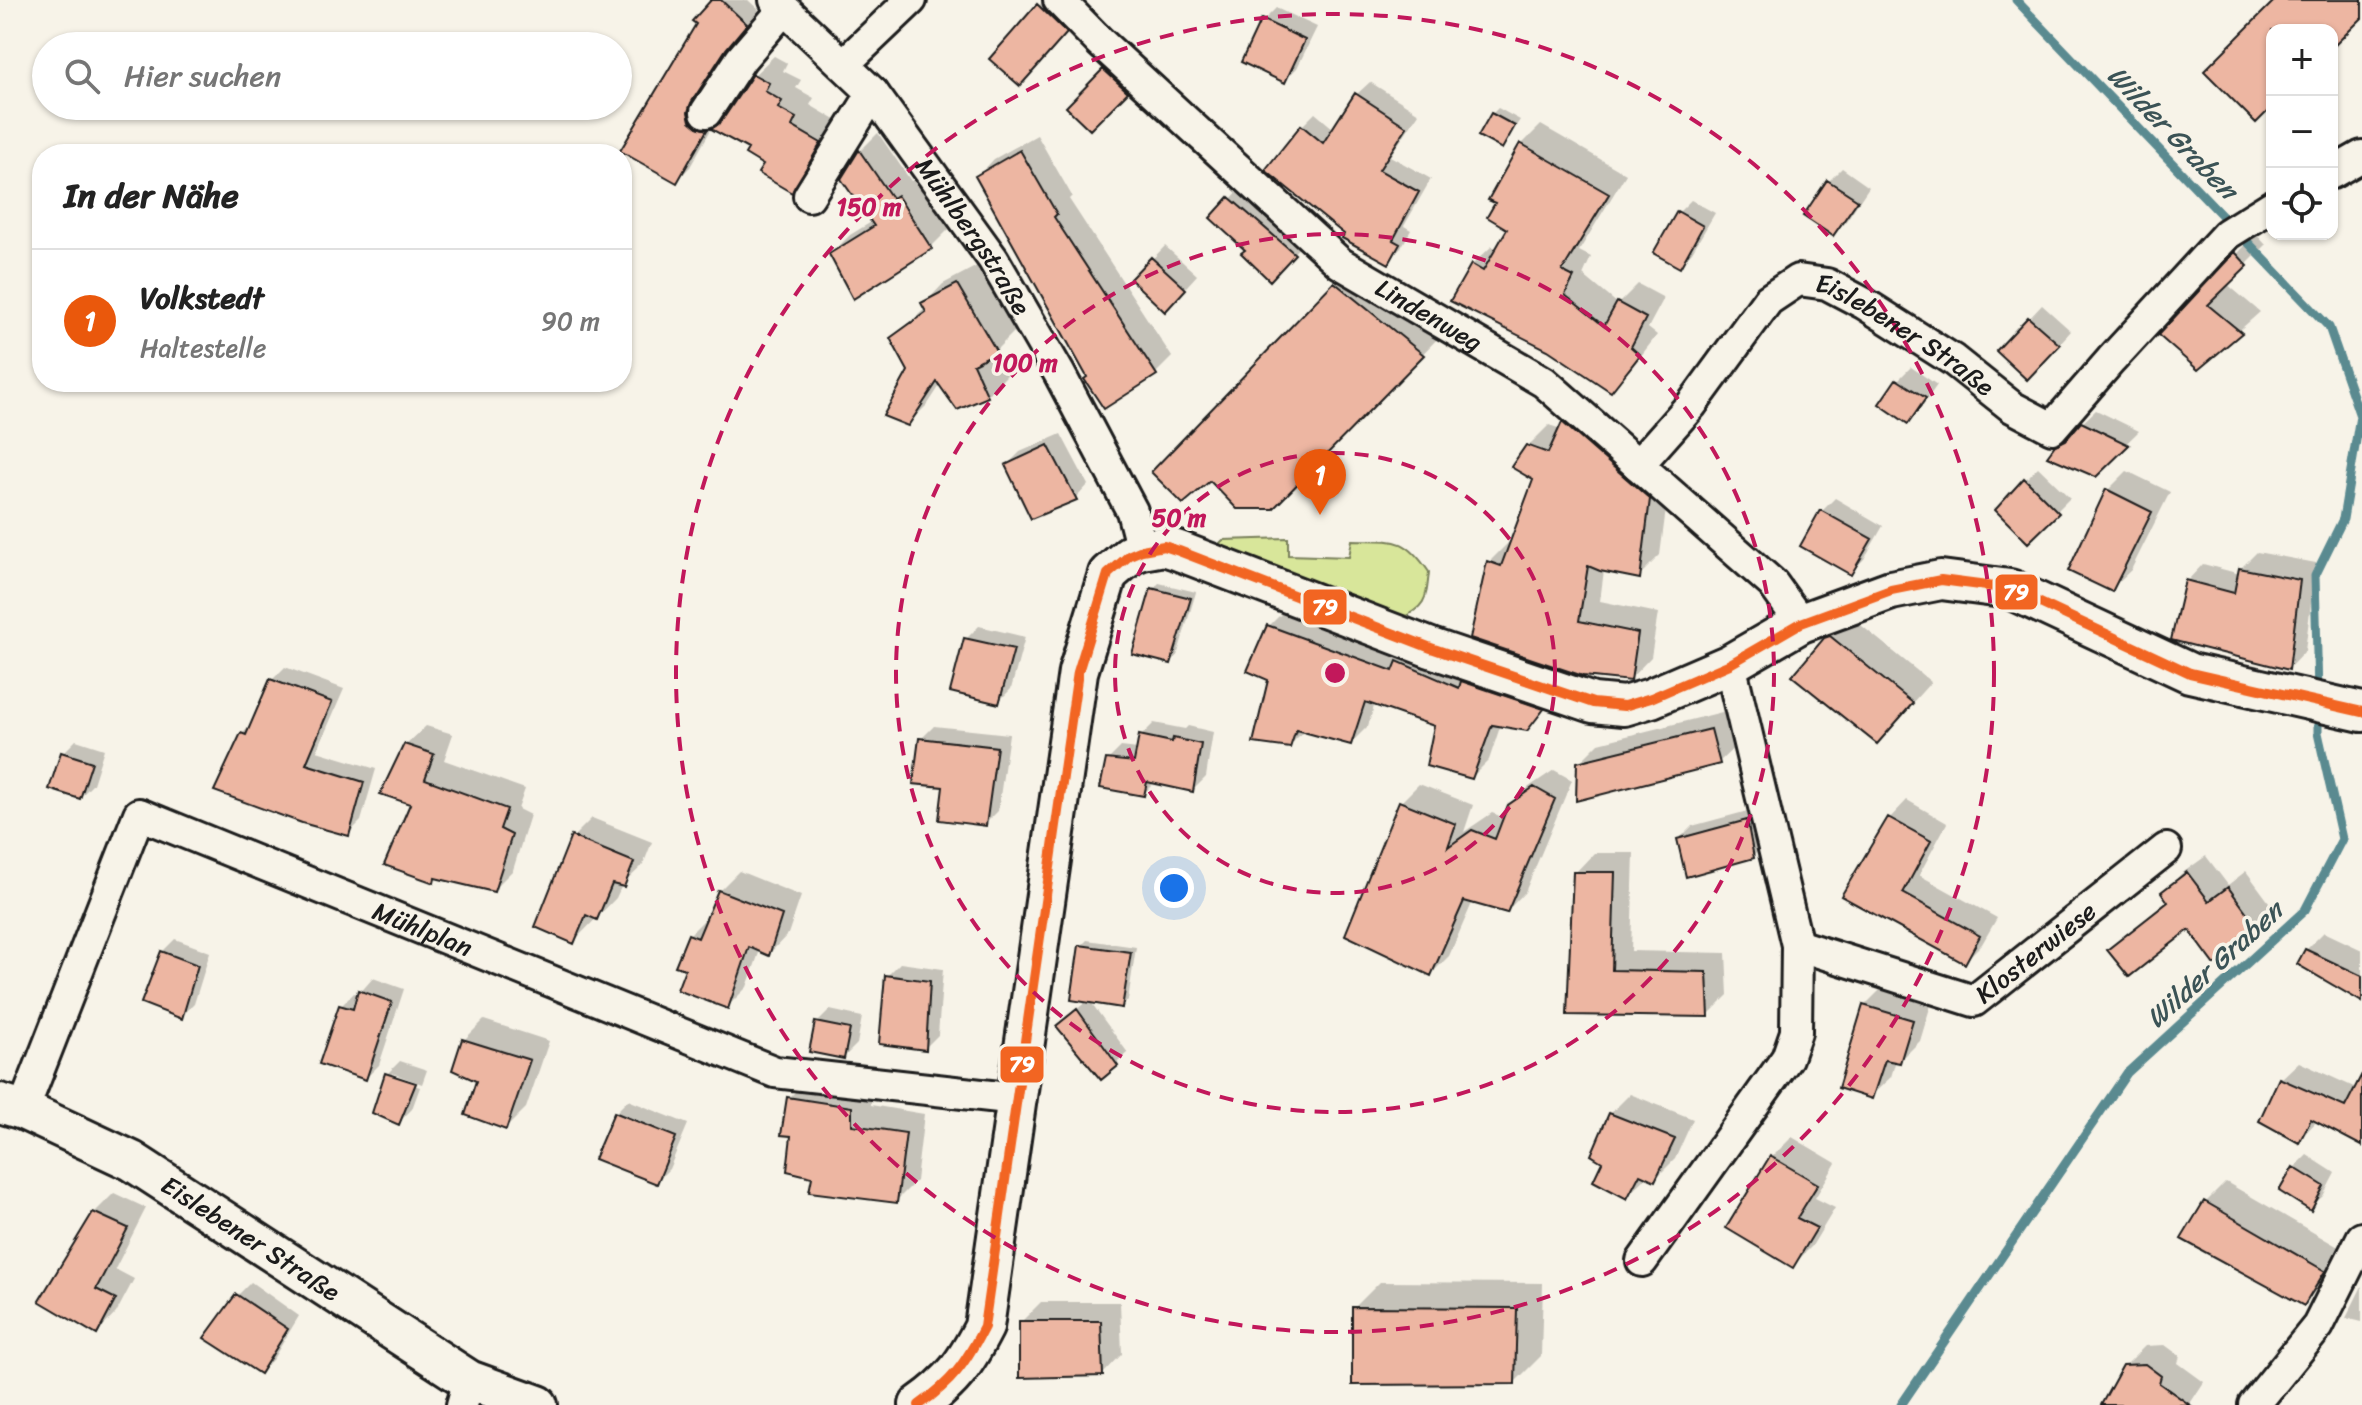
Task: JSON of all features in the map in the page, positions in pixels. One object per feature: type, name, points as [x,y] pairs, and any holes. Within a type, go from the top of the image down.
[{"type":"main road","points":[[919,1405],[943,1388],[966,1362],[984,1327],[1078,672],[1108,574],[1130,555],[1164,546],[1431,648],[1593,703],[1624,706],[1651,698],[1730,664],[1801,623],[1891,590],[1941,580],[2010,589],[2190,673],[2355,710]]},
{"type":"main road","name":"Eislebener Straße","points":[[12,1106],[132,1161],[466,1393],[538,1405]]},
{"type":"street","points":[[844,64],[911,0]]},
{"type":"street","name":"Lindenweg","points":[[1059,0],[1100,42],[1340,263],[1544,382],[1773,584],[1801,623]]},
{"type":"street","points":[[706,112],[780,4]]},
{"type":"street","name":"Mühlbergstraße","points":[[780,4],[873,93],[993,259],[1059,373],[1132,511],[1142,550]]},
{"type":"street","points":[[809,196],[873,93]]},
{"type":"street","points":[[2338,170],[2362,156]]},
{"type":"street","name":"Eislebener Straße","points":[[1638,465],[1692,404],[1768,300],[1798,280],[1827,284],[1865,304],[1953,360],[2012,407],[2052,428],[2227,234],[2262,211]]},
{"type":"street","points":[[1642,1261],[1787,1058],[1796,1032],[1797,945],[1730,664]]},
{"type":"street","name":"Mühlplan","points":[[12,1106],[139,814],[775,1072],[1017,1099]]},
{"type":"street","name":"Klosterwiese","points":[[1797,945],[1974,1001],[2166,849]]},
{"type":"street","points":[[2254,1405],[2318,1326],[2362,1238]]},
{"type":"green space","points":[[1288,538],[1288,555],[1349,557],[1352,540],[1397,542],[1412,552],[1429,572],[1423,602],[1399,620],[1217,554],[1218,545],[1223,540]]},
{"type":"building","points":[[711,0],[721,0],[747,24],[726,49],[691,103],[688,112],[690,121],[707,130],[677,183],[632,158],[632,144],[624,144],[696,24],[692,21]]},
{"type":"building","points":[[2275,0],[2362,0],[2362,18],[2338,42],[2338,24],[2266,24],[2266,113],[2256,123],[2204,71]]},
{"type":"building","points":[[1037,4],[1067,33],[1020,86],[989,59]]},
{"type":"building","points":[[1261,19],[1305,40],[1285,83],[1241,62]]},
{"type":"building","points":[[1103,69],[1128,92],[1090,130],[1066,107]]},
{"type":"building","points":[[753,74],[769,83],[765,91],[782,101],[778,108],[796,118],[792,126],[821,143],[792,193],[758,173],[763,165],[745,154],[748,149],[711,129],[721,122]]},
{"type":"building","points":[[1355,93],[1407,127],[1379,170],[1419,192],[1393,240],[1400,244],[1389,264],[1342,238],[1344,234],[1265,170],[1301,125],[1323,143]]},
{"type":"building","points":[[1491,113],[1515,126],[1502,149],[1478,136]]},
{"type":"building","points":[[1520,143],[1609,194],[1562,271],[1574,277],[1565,295],[1604,326],[1617,302],[1646,318],[1631,347],[1640,355],[1611,392],[1548,350],[1450,301],[1471,264],[1483,271],[1507,229],[1487,217],[1495,203],[1488,200]]},
{"type":"building","points":[[859,150],[892,198],[897,195],[932,249],[853,299],[829,254],[874,226],[841,179]]},
{"type":"building","points":[[1020,150],[1057,214],[1054,217],[1157,375],[1104,409],[1084,379],[1087,377],[975,176]]},
{"type":"building","points":[[1827,180],[1858,200],[1833,236],[1803,216]]},
{"type":"building","points":[[1229,197],[1295,254],[1270,281],[1241,253],[1245,250],[1210,218]]},
{"type":"building","points":[[1677,211],[1703,226],[1680,268],[1653,253]]},
{"type":"building","points":[[2235,252],[2248,266],[2208,305],[2242,333],[2198,370],[2158,335]]},
{"type":"building","points":[[1151,257],[1186,289],[1165,312],[1130,279]]},
{"type":"building","points":[[1334,282],[1424,355],[1273,509],[1237,509],[1210,481],[1183,504],[1151,472]]},
{"type":"building","points":[[957,284],[997,352],[973,364],[988,397],[957,410],[937,382],[908,426],[883,416],[908,371],[890,338],[926,312],[921,303]]},
{"type":"building","points":[[2028,317],[2060,345],[2027,380],[1996,351]]},
{"type":"building","points":[[1896,379],[1926,398],[1908,424],[1879,404]]},
{"type":"building","points":[[1562,422],[1650,499],[1640,579],[1588,566],[1579,621],[1638,633],[1631,681],[1583,676],[1470,638],[1487,561],[1501,566],[1533,480],[1511,467],[1526,445],[1548,453]]},
{"type":"building","points":[[2081,422],[2129,445],[2096,477],[2047,456]]},
{"type":"building","points":[[1048,445],[1077,500],[1031,519],[1005,465]]},
{"type":"building","points":[[2024,478],[2059,513],[2028,543],[1995,510]]},
{"type":"building","points":[[2106,489],[2152,512],[2112,592],[2068,571]]},
{"type":"building","points":[[1820,510],[1872,539],[1851,575],[1800,546]]},
{"type":"building","points":[[2239,568],[2300,580],[2289,670],[2171,640],[2185,580],[2234,593]]},
{"type":"building","points":[[1151,588],[1191,598],[1171,664],[1132,654]]},
{"type":"building","points":[[1267,625],[1393,671],[1397,661],[1459,688],[1461,681],[1544,709],[1527,731],[1492,725],[1472,779],[1426,766],[1434,726],[1365,702],[1351,745],[1296,730],[1290,748],[1253,743],[1268,680],[1247,671]]},
{"type":"building","points":[[1830,636],[1913,703],[1877,744],[1792,676],[1824,638]]},
{"type":"building","points":[[964,638],[1014,649],[999,704],[950,692]]},
{"type":"building","points":[[270,679],[332,702],[306,764],[364,782],[349,836],[302,823],[214,791],[241,733],[246,735]]},
{"type":"building","points":[[1711,729],[1720,764],[1576,801],[1577,762]]},
{"type":"building","points":[[1139,735],[1201,744],[1193,792],[1147,782],[1144,796],[1100,788],[1106,759],[1134,762]]},
{"type":"building","points":[[919,738],[997,747],[986,826],[939,820],[943,787],[913,784]]},
{"type":"building","points":[[404,744],[434,754],[425,779],[507,809],[500,829],[512,835],[494,892],[435,878],[434,883],[384,865],[410,804],[380,794]]},
{"type":"building","points":[[61,752],[92,762],[80,799],[49,789]]},
{"type":"building","points":[[1534,787],[1555,799],[1507,913],[1464,901],[1431,976],[1345,935],[1399,801],[1456,824],[1448,847],[1472,830],[1495,839],[1508,805]]},
{"type":"building","points":[[1888,817],[1931,841],[1903,893],[1980,936],[1965,964],[1841,896]]},
{"type":"building","points":[[1747,820],[1754,858],[1686,877],[1677,839]]},
{"type":"building","points":[[571,836],[634,862],[624,887],[612,884],[597,920],[586,915],[574,944],[535,927]]},
{"type":"building","points":[[1573,872],[1615,872],[1612,970],[1707,972],[1709,1017],[1567,1015]]},
{"type":"building","points":[[2187,872],[2209,901],[2228,887],[2261,932],[2215,965],[2189,930],[2129,977],[2107,950],[2168,902],[2161,892]]},
{"type":"building","points":[[718,890],[782,915],[769,956],[749,947],[728,1009],[677,990],[685,969],[675,966],[688,934],[698,938]]},
{"type":"building","points":[[1079,945],[1131,952],[1122,1008],[1071,1000]]},
{"type":"building","points":[[2305,949],[2362,976],[2362,1002],[2297,964]]},
{"type":"building","points":[[161,951],[198,965],[182,1019],[141,1003]]},
{"type":"building","points":[[885,975],[930,981],[926,1050],[879,1044]]},
{"type":"building","points":[[358,990],[392,1002],[366,1080],[319,1064],[339,1005],[353,1009]]},
{"type":"building","points":[[1863,1005],[1913,1020],[1900,1063],[1885,1060],[1872,1099],[1838,1088]]},
{"type":"building","points":[[1077,1009],[1118,1066],[1101,1080],[1056,1026]]},
{"type":"building","points":[[815,1022],[850,1029],[844,1059],[809,1052]]},
{"type":"building","points":[[462,1039],[530,1060],[506,1130],[465,1115],[476,1081],[452,1070]]},
{"type":"building","points":[[385,1073],[416,1083],[399,1125],[372,1113]]},
{"type":"building","points":[[2362,1074],[2362,1146],[2311,1119],[2299,1143],[2259,1121],[2279,1078],[2345,1107]]},
{"type":"building","points":[[787,1097],[852,1107],[852,1125],[906,1133],[897,1203],[809,1192],[812,1177],[787,1171],[791,1136],[781,1135]]},
{"type":"building","points":[[614,1112],[676,1137],[657,1184],[594,1159]]},
{"type":"building","points":[[1609,1113],[1675,1139],[1655,1181],[1640,1174],[1627,1199],[1593,1181],[1602,1162],[1591,1155]]},
{"type":"building","points":[[1770,1156],[1818,1184],[1797,1218],[1817,1228],[1793,1268],[1726,1228]]},
{"type":"building","points":[[2293,1167],[2324,1186],[2311,1211],[2279,1191]]},
{"type":"building","points":[[2204,1201],[2325,1271],[2304,1306],[2181,1239]]},
{"type":"building","points":[[93,1212],[128,1228],[96,1289],[116,1299],[97,1335],[39,1301]]},
{"type":"building","points":[[236,1294],[288,1329],[260,1374],[204,1338]]},
{"type":"building","points":[[1352,1307],[1517,1308],[1515,1384],[1352,1385]]},
{"type":"building","points":[[1019,1321],[1101,1321],[1103,1376],[1019,1378]]},
{"type":"building","points":[[2145,1364],[2161,1376],[2159,1383],[2190,1405],[2101,1405],[2123,1365]]},
{"type":"waterway","name":"Wilder Graben","points":[[2016,0],[2329,327],[2360,416],[2343,519],[2315,576],[2318,694]]},
{"type":"waterway","name":"Wilder Graben","points":[[1901,1405],[2127,1073],[2305,910],[2342,839],[2318,733],[2318,713]]},
{"type":"transit line","name":"79","points":[[919,1405],[957,1371],[984,1327],[1078,672],[1108,574],[1130,555],[1164,546],[1431,648],[1593,703],[1624,706],[1651,698],[1730,664],[1801,623],[1891,590],[1941,580],[2010,589],[2190,673],[2362,712]]},
{"type":"place","name":"Volkstedt","points":[[1320,515]]}]
